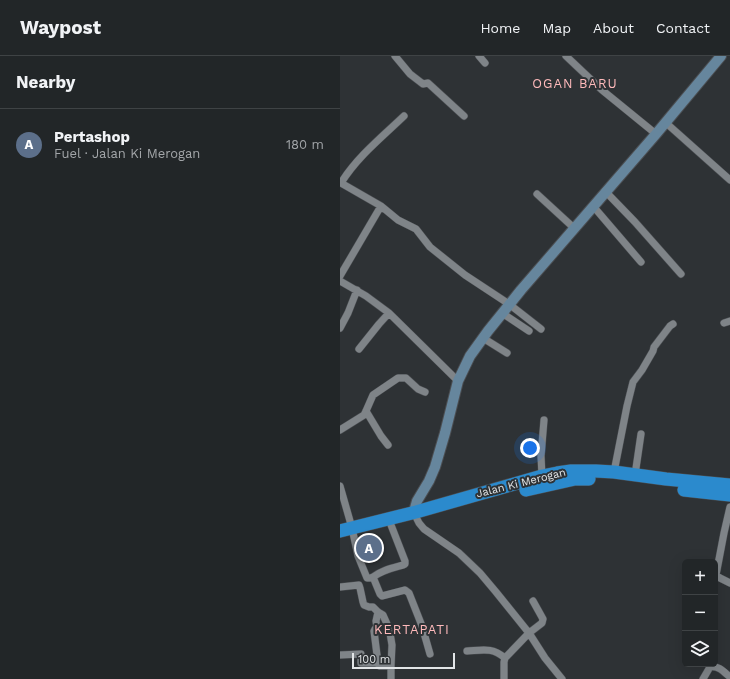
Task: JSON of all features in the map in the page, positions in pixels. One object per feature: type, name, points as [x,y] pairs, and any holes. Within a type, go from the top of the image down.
[{"type":"highway","name":"Jalan Ki Merogan","points":[[416,516],[542,476],[571,470],[614,472],[730,485]]},
{"type":"highway","name":"Jalan Ki Merogan","points":[[340,539],[349,531],[389,523],[534,487],[575,479],[612,480],[730,495]]},
{"type":"street","points":[[395,56],[410,74],[423,84],[428,84],[464,116]]},
{"type":"street","points":[[479,56],[485,63]]},
{"type":"street","points":[[566,56],[602,90],[656,134]]},
{"type":"street","points":[[562,679],[545,658],[529,633],[480,573],[459,553],[424,529],[419,523],[415,508],[417,500],[429,481],[435,467],[458,381],[470,356],[502,313],[721,56]]},
{"type":"street","points":[[404,116],[367,151],[341,183],[381,206],[398,220],[416,229],[430,247],[466,275],[510,304],[541,329]]},
{"type":"street","points":[[665,122],[730,180]]},
{"type":"street","points":[[605,191],[681,274]]},
{"type":"street","points":[[537,194],[575,226]]},
{"type":"street","points":[[340,276],[381,206]]},
{"type":"street","points":[[590,209],[641,262]]},
{"type":"street","points":[[340,281],[357,290],[389,313],[458,381]]},
{"type":"street","points":[[340,328],[357,290]]},
{"type":"street","points":[[359,349],[389,313]]},
{"type":"street","points":[[502,313],[530,331]]},
{"type":"street","points":[[614,472],[633,382],[642,370],[654,347],[673,324]]},
{"type":"street","points":[[483,338],[507,353]]},
{"type":"street","points":[[340,430],[364,415],[373,395],[398,378],[406,378],[418,389],[425,392]]},
{"type":"street","points":[[366,411],[388,445]]},
{"type":"street","points":[[542,476],[541,456],[544,420]]},
{"type":"street","points":[[635,475],[641,434]]},
{"type":"street","points":[[340,486],[349,531],[367,578],[373,577],[384,570],[403,566],[405,564],[389,523]]},
{"type":"street","points":[[730,507],[716,575],[730,583]]},
{"type":"street","points":[[373,577],[382,596],[405,590],[409,593],[422,626],[430,654]]},
{"type":"street","points":[[340,588],[359,585],[362,602],[364,605],[373,608],[384,618],[390,633],[392,645],[391,679]]},
{"type":"street","points":[[504,679],[504,662],[506,658],[529,633],[543,621],[543,618],[533,601]]},
{"type":"street","points":[[378,612],[376,621],[377,628],[374,631],[378,663]]},
{"type":"street","points":[[467,651],[493,650],[506,658]]},
{"type":"street","points":[[340,655],[361,654],[361,663],[378,663],[379,666],[391,666]]},
{"type":"street","points":[[703,679],[710,667],[713,666],[716,666],[730,677]]},
{"type":"place","name":"Pertashop","points":[[369,548]]},
{"type":"district","name":"OGAN BARU","points":[[575,83]]},
{"type":"district","name":"KERTAPATI","points":[[412,629]]}]
